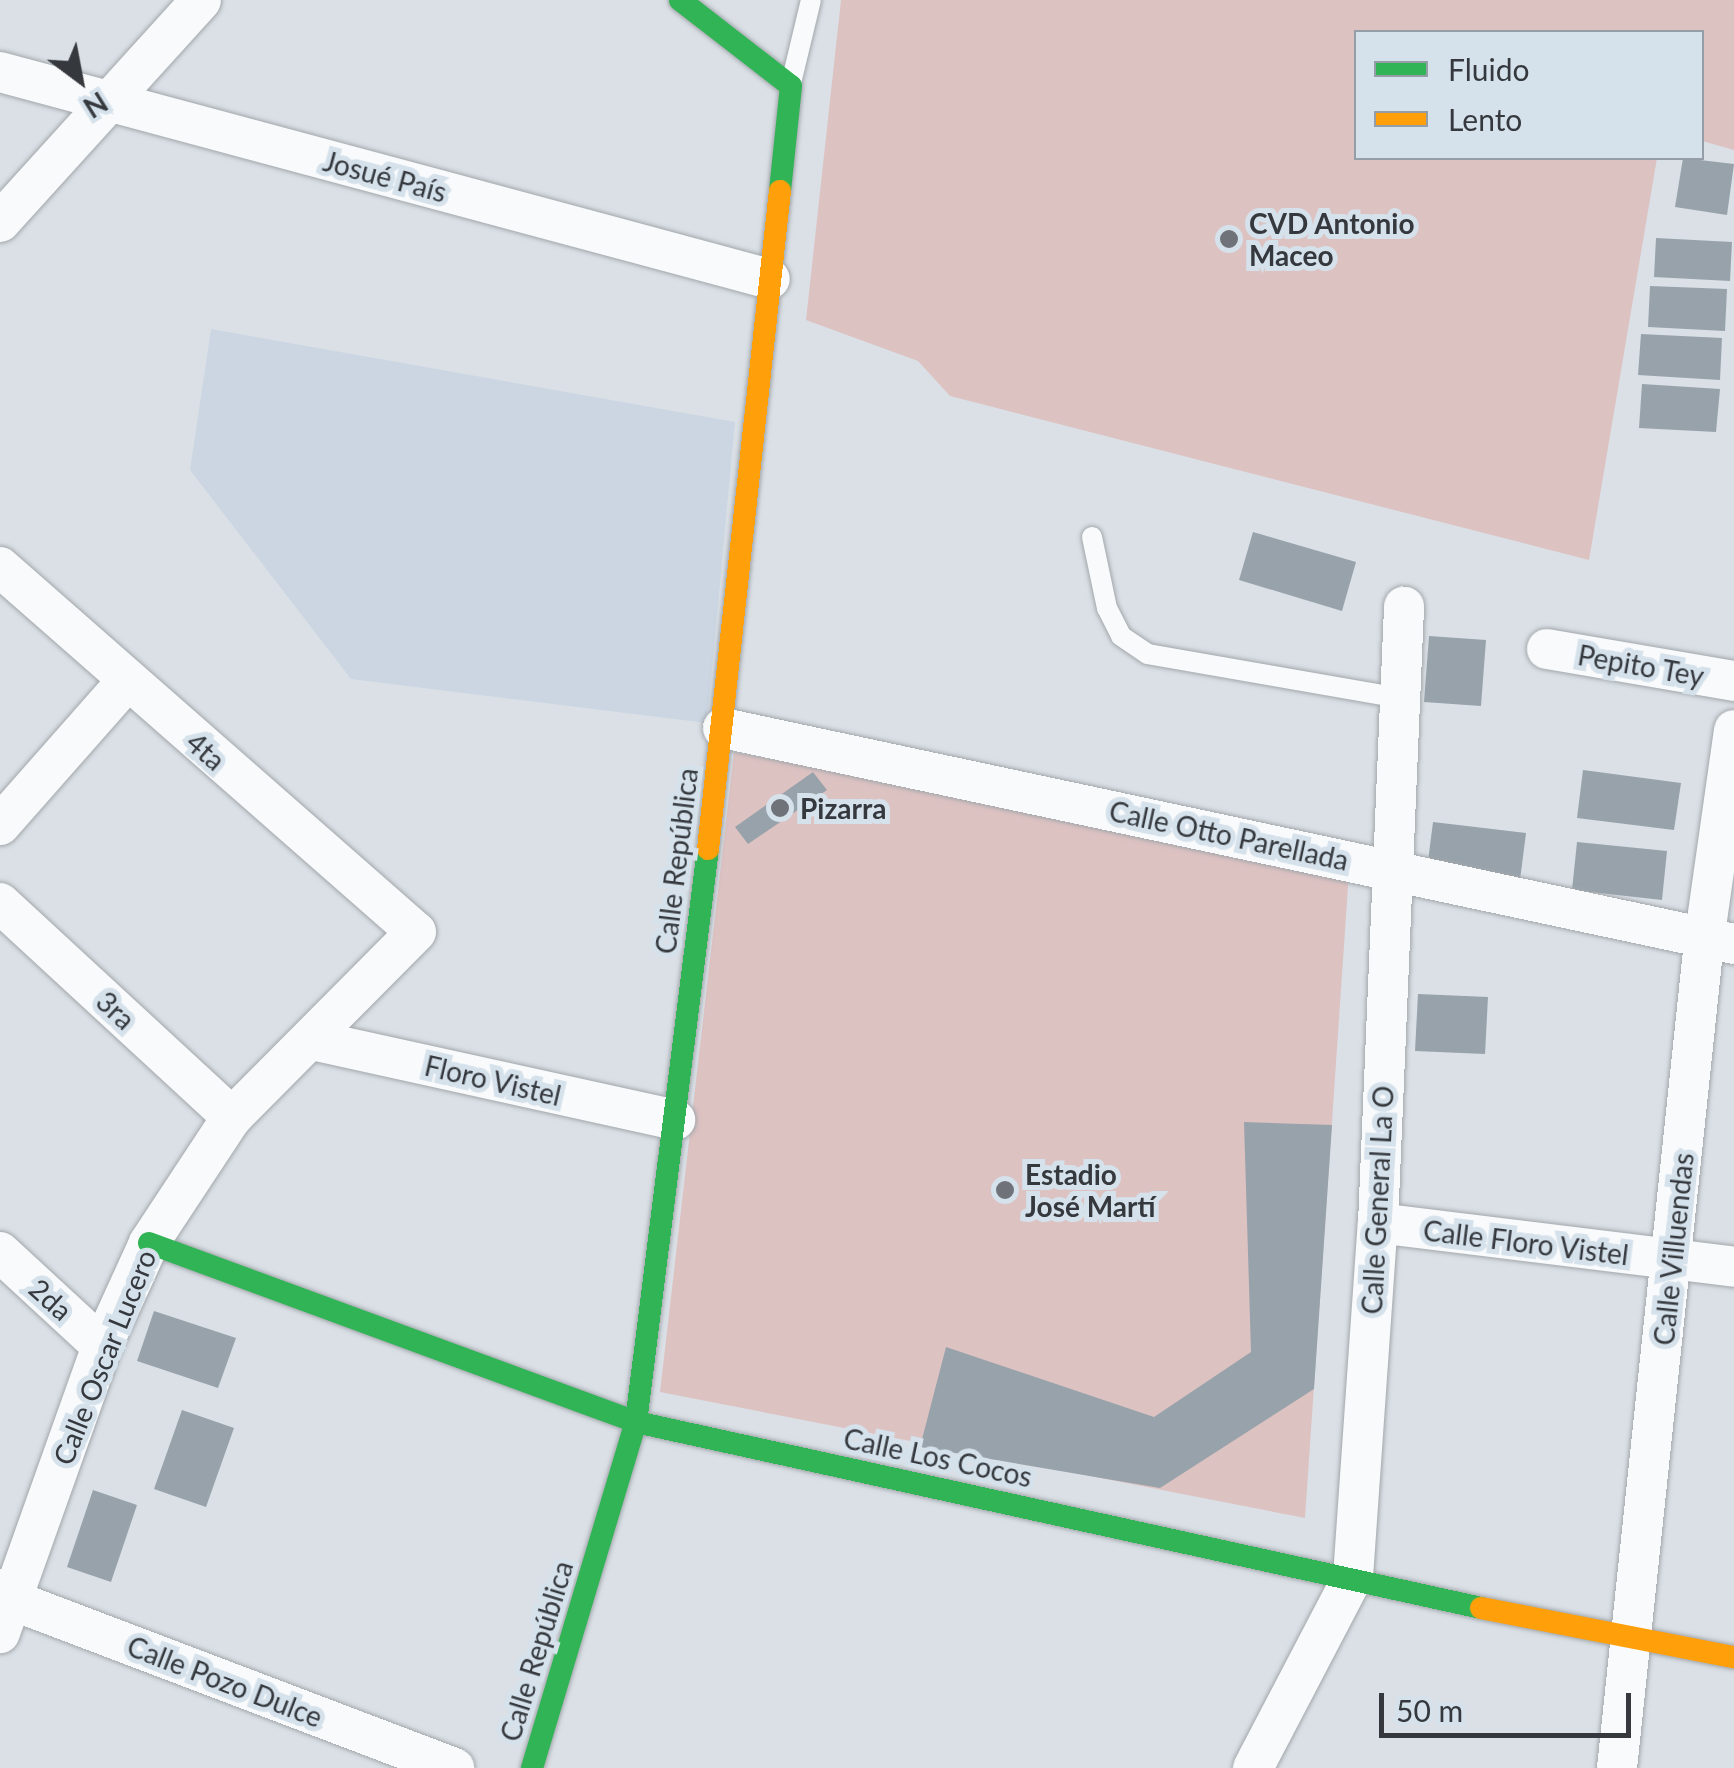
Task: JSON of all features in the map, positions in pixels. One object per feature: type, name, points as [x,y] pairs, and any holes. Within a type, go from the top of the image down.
[{"type":"street","points":[[0,222],[200,0]]},
{"type":"street","points":[[680,0],[790,86]]},
{"type":"street","name":"Josué País","points":[[0,72],[770,279]]},
{"type":"street","name":"Calle República","points":[[532,1768],[636,1422],[723,728],[790,86]]},
{"type":"street","name":"4ta","points":[[0,567],[126,682],[416,932]]},
{"type":"street","name":"Calle General La O","points":[[1253,1768],[1352,1578],[1378,1223],[1404,607]]},
{"type":"street","name":"Pepito Tey","points":[[1547,649],[1734,680]]},
{"type":"street","points":[[0,825],[126,682]]},
{"type":"street","name":"Calle Otto Parellada","points":[[723,728],[1719,942]]},
{"type":"street","name":"Calle Villuendas","points":[[1616,1768],[1672,1260],[1719,942],[1734,730]]},
{"type":"street","name":"3ra","points":[[0,903],[232,1117]]},
{"type":"street","name":"Calle Oscar Lucero","points":[[4,1607],[102,1346],[149,1243],[232,1117],[416,932]]},
{"type":"street","name":"Floro Vistel","points":[[312,1040],[674,1120]]},
{"type":"street","name":"Calle Floro Vistel","points":[[1378,1223],[1734,1267]]},
{"type":"street","name":"Calle Los Cocos","points":[[149,1243],[636,1422],[1632,1641],[1734,1657]]},
{"type":"street","name":"2da","points":[[0,1252],[102,1346]]},
{"type":"street","name":"Calle Pozo Dulce","points":[[4,1607],[454,1768]]},
{"type":"lane","points":[[790,86],[811,0]]},
{"type":"lane","points":[[1092,537],[1107,608],[1121,636],[1148,654],[1399,698]]},
{"type":"shaded area","name":"CVD Antonio Maceo","points":[[841,0],[1734,0],[1734,150],[1704,142],[1704,30],[1354,30],[1354,160],[1657,160],[1589,560],[950,396],[918,361],[806,320]]},
{"type":"shaded area","points":[[211,329],[735,422],[707,723],[351,679],[190,470]]},
{"type":"shaded area","name":"Estadio José Martí","points":[[734,752],[1349,872],[1305,1518],[660,1392]]},
{"type":"building","points":[[1683,160],[1734,164],[1727,215],[1675,207]]},
{"type":"building","points":[[1656,238],[1732,242],[1730,281],[1654,277]]},
{"type":"building","points":[[1650,286],[1727,289],[1725,331],[1648,327]]},
{"type":"building","points":[[1641,334],[1722,338],[1720,380],[1638,375]]},
{"type":"building","points":[[1642,384],[1720,389],[1716,432],[1639,428]]},
{"type":"building","points":[[1253,532],[1356,562],[1342,611],[1239,580]]},
{"type":"building","points":[[1429,636],[1486,640],[1481,706],[1424,702]]},
{"type":"building","points":[[1583,770],[1681,783],[1674,830],[1577,818]]},
{"type":"building","name":"Pizarra","points":[[813,772],[827,790],[748,844],[735,827]]},
{"type":"building","points":[[1433,822],[1526,833],[1520,880],[1427,869]]},
{"type":"building","points":[[1577,842],[1667,851],[1662,900],[1572,890]]},
{"type":"building","points":[[1418,994],[1488,997],[1485,1054],[1415,1051]]},
{"type":"building","points":[[1244,1122],[1332,1125],[1314,1389],[1160,1488],[920,1447],[946,1347],[1154,1417],[1251,1352]]},
{"type":"building","points":[[154,1311],[236,1338],[218,1388],[137,1361]]},
{"type":"building","points":[[182,1410],[234,1428],[206,1507],[154,1489]]},
{"type":"building","points":[[93,1490],[137,1505],[111,1582],[67,1567]]},
{"type":"traffic: fast","points":[[680,0],[791,86],[780,191]]},
{"type":"traffic: fast","points":[[532,1768],[636,1422],[708,849]]},
{"type":"traffic: fast","points":[[149,1243],[636,1422],[1481,1608]]},
{"type":"traffic: slow","points":[[708,849],[780,191]]},
{"type":"traffic: slow","points":[[1481,1608],[1734,1657]]},
{"type":"place","name":"CVD Antonio Maceo","points":[[1229,239]]},
{"type":"place","name":"Pizarra","points":[[780,808]]},
{"type":"place","name":"Estadio José Martí","points":[[1005,1190]]}]
